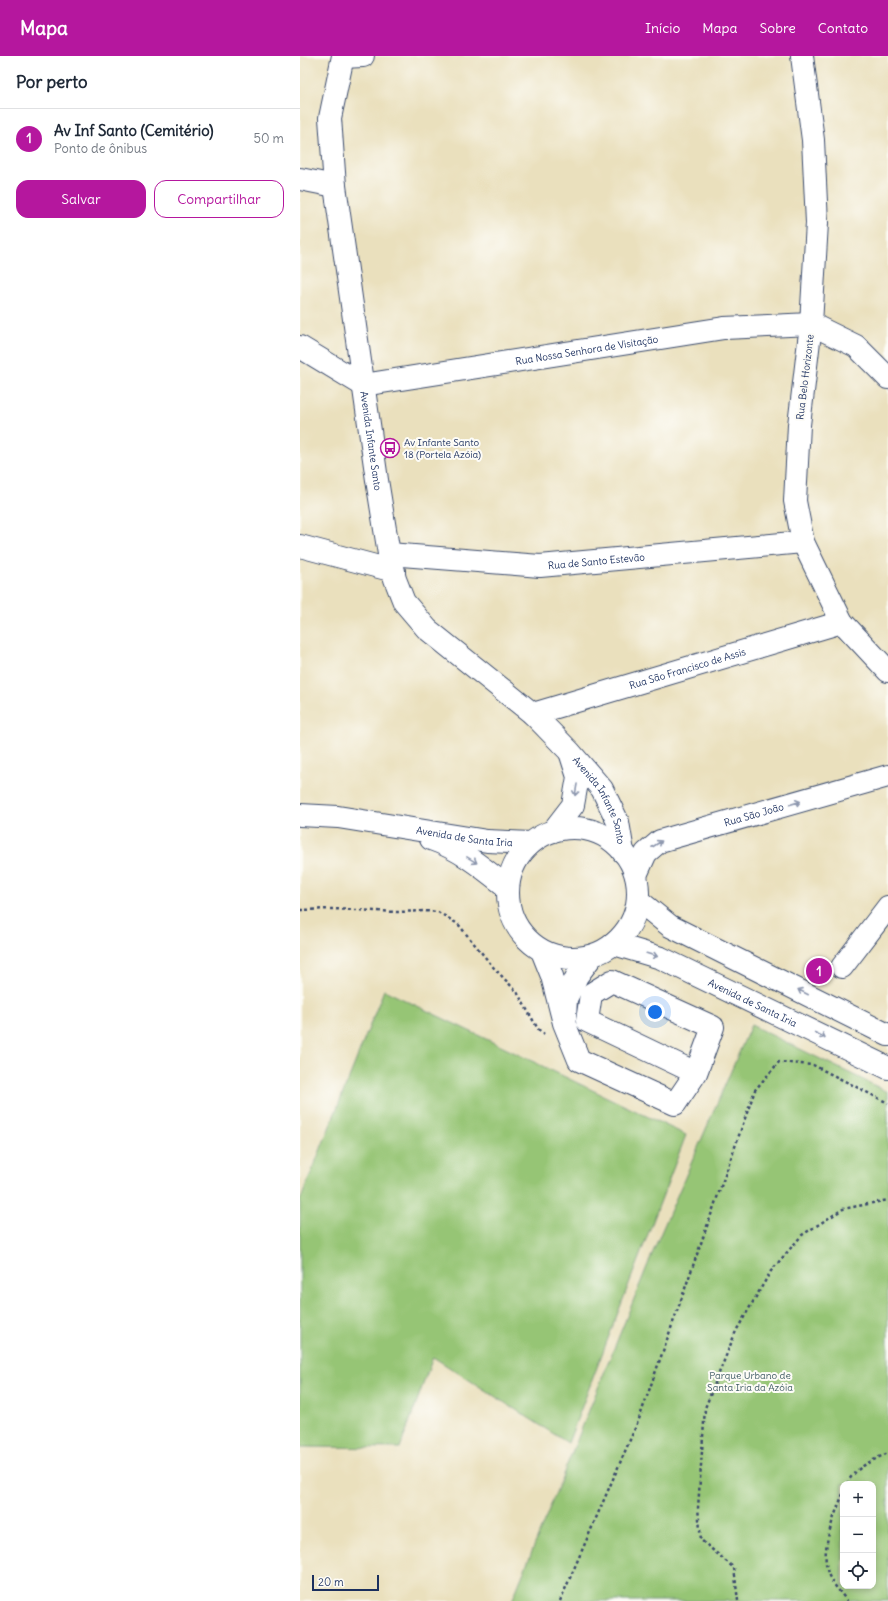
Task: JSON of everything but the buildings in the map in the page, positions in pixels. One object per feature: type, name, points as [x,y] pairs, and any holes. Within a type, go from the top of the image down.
[{"type":"street","name":"Avenida Infante Santo","points":[[349,56],[330,118],[336,186],[363,385],[391,563],[404,602],[428,629],[532,714],[570,752],[602,789],[618,822],[623,852]]},
{"type":"street","name":"Rua Belo Horizonte","points":[[802,56],[813,140],[817,223],[811,324],[799,425],[795,501],[803,542],[842,622],[888,671]]},
{"type":"street","points":[[300,179],[336,186]]},
{"type":"street","points":[[811,324],[856,346],[888,378]]},
{"type":"street","name":"Rua Nossa Senhora de Visitação","points":[[363,385],[724,328],[811,324]]},
{"type":"street","points":[[300,347],[363,385]]},
{"type":"street","name":"Rua de Santo Estevão","points":[[300,546],[391,563],[540,566],[803,542]]},
{"type":"street","name":"Rua São Francisco de Assis","points":[[532,714],[842,622]]},
{"type":"street","name":"Avenida Infante Santo","points":[[553,831],[573,805],[578,777],[570,752]]},
{"type":"street","name":"Rua São João","points":[[636,875],[646,853],[660,841],[888,776]]},
{"type":"street","name":"Avenida de Santa Iria","points":[[300,815],[338,817],[487,841],[531,843]]},
{"type":"street","name":"Avenida de Santa Iria","points":[[398,826],[442,843],[476,862],[507,887]]},
{"type":"street","points":[[579,828],[603,836],[623,852],[636,875],[638,900],[630,924],[614,944],[592,956],[566,958],[542,951],[522,935],[510,912],[507,887],[515,862],[531,843],[553,831],[579,828]]},
{"type":"street","points":[[638,900],[670,926],[888,1035]]},
{"type":"street","points":[[842,967],[888,907]]},
{"type":"street","name":"Avenida de Santa Iria","points":[[614,944],[661,958],[888,1068]]},
{"type":"street","points":[[542,951],[552,976],[564,1023],[579,1060],[675,1104],[696,1073],[713,1027],[612,981],[591,994],[587,1021],[696,1073]]},
{"type":"street","points":[[564,1023],[566,999],[577,976],[592,956]]},
{"type":"path","points":[[300,910],[333,909],[438,912],[458,924],[494,968],[517,992],[538,1029],[546,1037]]},
{"type":"path","points":[[560,1601],[639,1419],[755,1090],[779,1062],[813,1065],[888,1103]]},
{"type":"path","points":[[738,1601],[734,1568],[701,1540],[698,1508],[705,1408],[736,1331],[770,1271],[802,1235],[843,1209],[888,1200]]},
{"type":"path","points":[[849,1481],[865,1464],[888,1453]]},
{"type":"path","points":[[840,1502],[825,1551],[828,1574],[847,1601]]},
{"type":"green space","points":[[384,990],[686,1135],[568,1443],[433,1357],[400,1448],[300,1447],[300,1201]]},
{"type":"green space","name":"Parque Urbano de Santa Iria da Azóia","points":[[751,1025],[888,1092],[888,1601],[512,1601],[657,1242]]},
{"type":"place","name":"Av Infante Santo 18 (Portela Azóia)","points":[[390,448]]},
{"type":"place","name":"Av Inf Santo (Cemitério)","points":[[819,971]]}]
